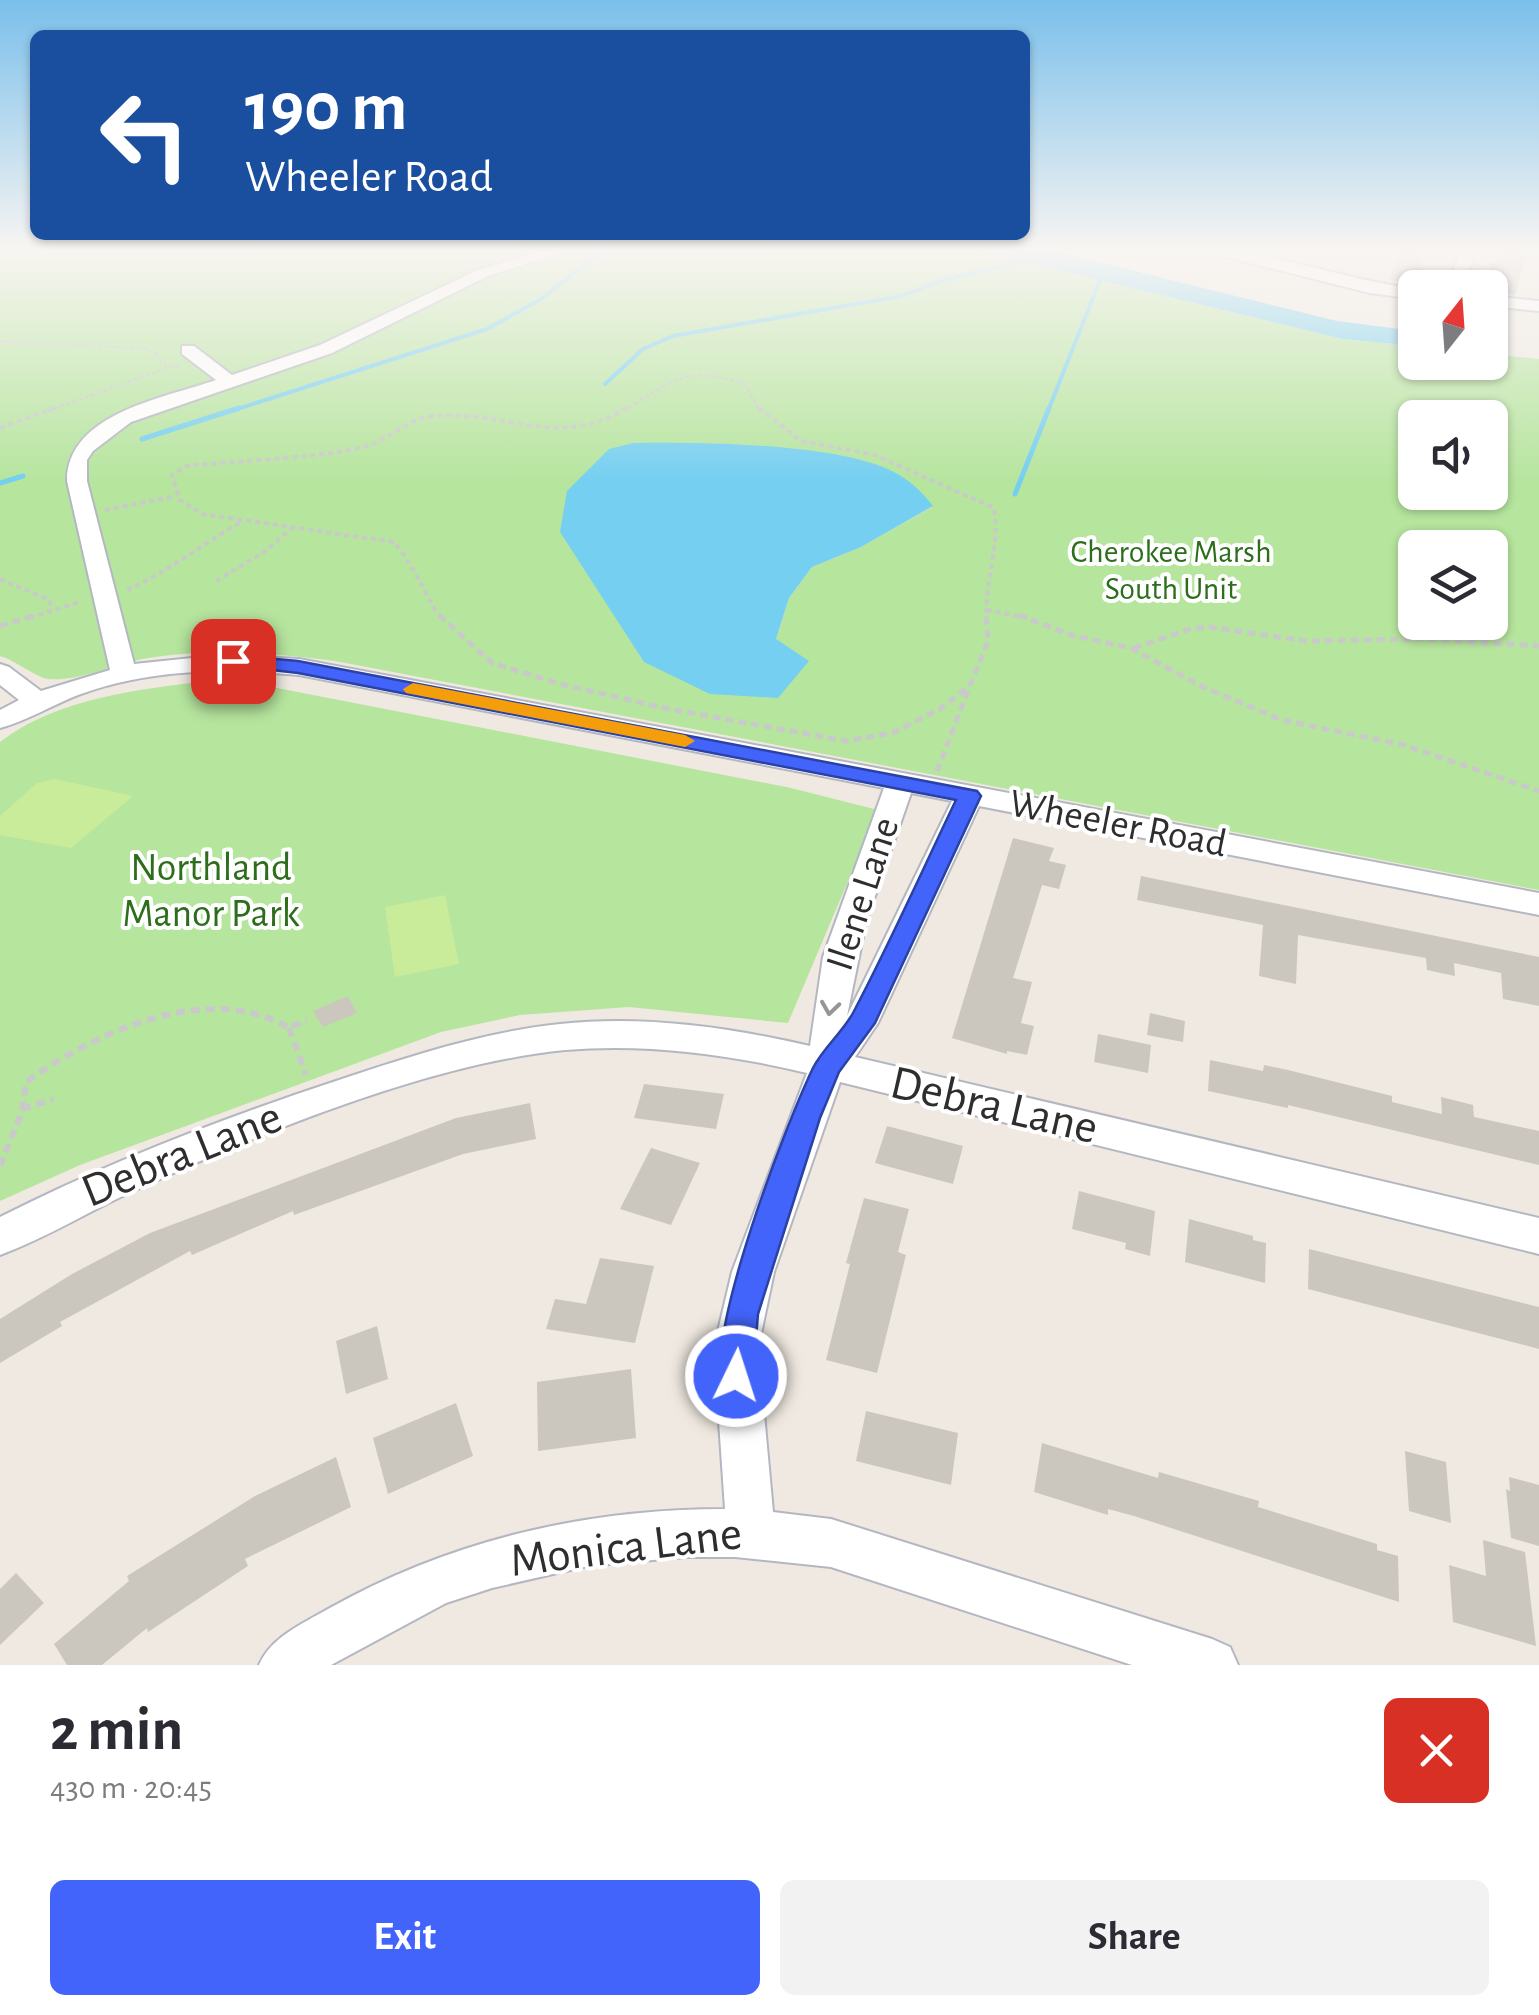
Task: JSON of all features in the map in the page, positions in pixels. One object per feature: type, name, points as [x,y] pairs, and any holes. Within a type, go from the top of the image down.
[{"type":"street","points":[[124,674],[85,514],[77,460],[100,433],[144,408],[230,382],[378,326]]},
{"type":"street","points":[[195,356],[230,382]]},
{"type":"street","name":"Wheeler Road","points":[[0,720],[38,702],[124,674],[212,661],[298,667],[1539,904]]},
{"type":"street","points":[[0,672],[38,702]]},
{"type":"street","name":"Ilene Lane","points":[[827,1068],[829,1006],[841,947],[901,782]]},
{"type":"street","name":"Ilene Lane","points":[[751,1532],[736,1376],[742,1314],[806,1118],[827,1068],[862,1023],[970,796]]},
{"type":"street","name":"Debra Lane","points":[[0,1237],[60,1205],[251,1124],[485,1048],[628,1034],[693,1038],[771,1052],[1539,1236]]},
{"type":"street","name":"Monica Lane","points":[[285,1665],[442,1580],[495,1562],[603,1541],[751,1532],[831,1543],[1212,1665]]},
{"type":"path","points":[[0,342],[51,341],[144,349],[170,368]]},
{"type":"path","points":[[0,428],[195,356]]},
{"type":"path","points":[[935,776],[988,641],[985,593],[998,528],[994,508],[875,455],[801,440],[763,415],[745,384],[716,373],[690,374],[582,428],[555,430],[431,416],[416,418],[366,447],[187,466],[172,475],[176,496],[187,508],[202,514],[400,546],[431,606],[459,639],[492,663],[564,685],[832,741],[892,733],[950,702],[970,685]]},
{"type":"path","points":[[85,514],[176,496]]},
{"type":"path","points":[[0,626],[21,622],[52,606],[104,595],[156,577],[244,520]]},
{"type":"path","points":[[216,580],[264,552],[294,526]]},
{"type":"path","points":[[0,580],[47,599],[52,606]]},
{"type":"path","points":[[987,610],[1010,612],[1071,634],[1131,648],[1177,674],[1282,720],[1418,749],[1539,791]]},
{"type":"path","points":[[1131,648],[1190,629],[1209,627],[1306,641],[1402,639],[1539,646]]},
{"type":"path","points":[[0,1166],[22,1110],[26,1082],[49,1062],[110,1034],[160,1017],[209,1010],[254,1011],[288,1028],[306,1076]]},
{"type":"path","points":[[288,1028],[308,1020]]},
{"type":"path","points":[[22,1110],[54,1099]]},
{"type":"green space","name":"Cherokee Marsh South Unit","points":[[0,326],[1288,326],[1343,339],[1398,344],[1398,380],[1508,380],[1508,356],[1539,359],[1539,890],[335,661],[195,653],[148,658],[73,678],[38,676],[0,656]],"holes":[[[677,443],[848,458],[932,507],[861,547],[812,567],[789,598],[776,639],[644,662],[604,597]]]},
{"type":"green space","name":"Northland Manor Park","points":[[209,681],[252,683],[791,788],[878,810],[788,1023],[629,1007],[520,1015],[441,1032],[80,1165],[0,1201],[0,742],[73,705],[128,692]]},
{"type":"green space","points":[[55,779],[133,796],[71,848],[0,835],[0,816],[37,783]]},
{"type":"green space","points":[[445,895],[459,964],[395,977],[385,907]]},
{"type":"water","points":[[1288,326],[1398,329],[1398,344],[1343,339]]},
{"type":"water","points":[[633,443],[766,446],[836,455],[898,474],[933,506],[861,547],[812,567],[789,598],[776,639],[809,661],[778,698],[710,694],[644,662],[560,532],[567,491],[609,449]]},
{"type":"building","points":[[1013,838],[1054,848],[1049,861],[1066,865],[1059,889],[1042,885],[1013,978],[1032,982],[1021,1023],[1034,1026],[1027,1055],[1007,1054],[952,1038]]},
{"type":"building","points":[[1141,876],[1539,957],[1539,1006],[1503,999],[1501,973],[1454,963],[1455,976],[1427,970],[1426,958],[1298,935],[1296,984],[1259,976],[1263,925],[1137,900]]},
{"type":"building","points":[[348,996],[357,1013],[323,1027],[313,1011]]},
{"type":"building","points":[[1150,1013],[1185,1021],[1183,1042],[1147,1035]]},
{"type":"building","points":[[1098,1034],[1151,1045],[1148,1073],[1094,1062]]},
{"type":"building","points":[[1210,1060],[1263,1071],[1264,1065],[1288,1070],[1392,1096],[1392,1102],[1442,1114],[1441,1097],[1473,1105],[1474,1117],[1539,1131],[1539,1165],[1288,1105],[1208,1091]]},
{"type":"building","points":[[644,1084],[724,1094],[716,1129],[634,1118]]},
{"type":"building","points":[[530,1103],[536,1139],[463,1154],[294,1215],[293,1211],[192,1255],[190,1251],[60,1322],[62,1326],[0,1363],[0,1319],[72,1274],[150,1233],[456,1118]]},
{"type":"building","points":[[887,1126],[963,1146],[953,1184],[875,1163]]},
{"type":"building","points":[[651,1148],[700,1163],[671,1225],[620,1209]]},
{"type":"building","points":[[1079,1191],[1155,1211],[1150,1256],[1125,1249],[1126,1243],[1072,1229]]},
{"type":"building","points":[[864,1198],[909,1209],[898,1252],[906,1255],[877,1373],[826,1360]]},
{"type":"building","points":[[1189,1219],[1266,1243],[1265,1283],[1185,1262]]},
{"type":"building","points":[[1309,1249],[1539,1307],[1539,1349],[1308,1289]]},
{"type":"building","points":[[600,1258],[654,1266],[635,1343],[546,1329],[555,1299],[586,1304]]},
{"type":"building","points":[[377,1326],[388,1379],[346,1394],[336,1341]]},
{"type":"building","points":[[631,1369],[636,1438],[538,1451],[537,1382]]},
{"type":"building","points":[[456,1403],[473,1456],[388,1494],[373,1438]]},
{"type":"building","points":[[866,1411],[958,1433],[951,1485],[856,1461]]},
{"type":"building","points":[[1042,1443],[1158,1478],[1159,1472],[1259,1501],[1258,1507],[1377,1544],[1377,1550],[1398,1556],[1399,1602],[1134,1516],[1108,1509],[1108,1515],[1034,1492]]},
{"type":"building","points":[[1405,1451],[1446,1462],[1451,1523],[1409,1511]]},
{"type":"building","points":[[336,1457],[351,1507],[245,1559],[248,1566],[148,1632],[147,1628],[102,1665],[67,1665],[54,1644],[129,1581],[127,1576],[255,1496]]},
{"type":"building","points":[[1509,1477],[1539,1485],[1539,1546],[1511,1538],[1506,1489],[1510,1491]]},
{"type":"building","points":[[1483,1540],[1525,1552],[1536,1646],[1453,1622],[1449,1565],[1486,1576]]},
{"type":"building","points":[[16,1573],[44,1603],[0,1645],[0,1589]]},
{"type":"waterway","points":[[231,411],[493,326]]},
{"type":"waterway","points":[[605,384],[643,349],[673,336],[732,326]]},
{"type":"waterway","points":[[1048,411],[1082,326]]},
{"type":"waterway","points":[[142,439],[239,408]]},
{"type":"waterway","points":[[1015,494],[1049,408]]},
{"type":"waterway","points":[[0,483],[23,476]]},
{"type":"slow traffic","points":[[413,689],[685,741]]},
{"type":"route","points":[[233,661],[298,667],[970,796],[862,1023],[827,1068],[806,1118],[742,1314],[736,1376]]}]
